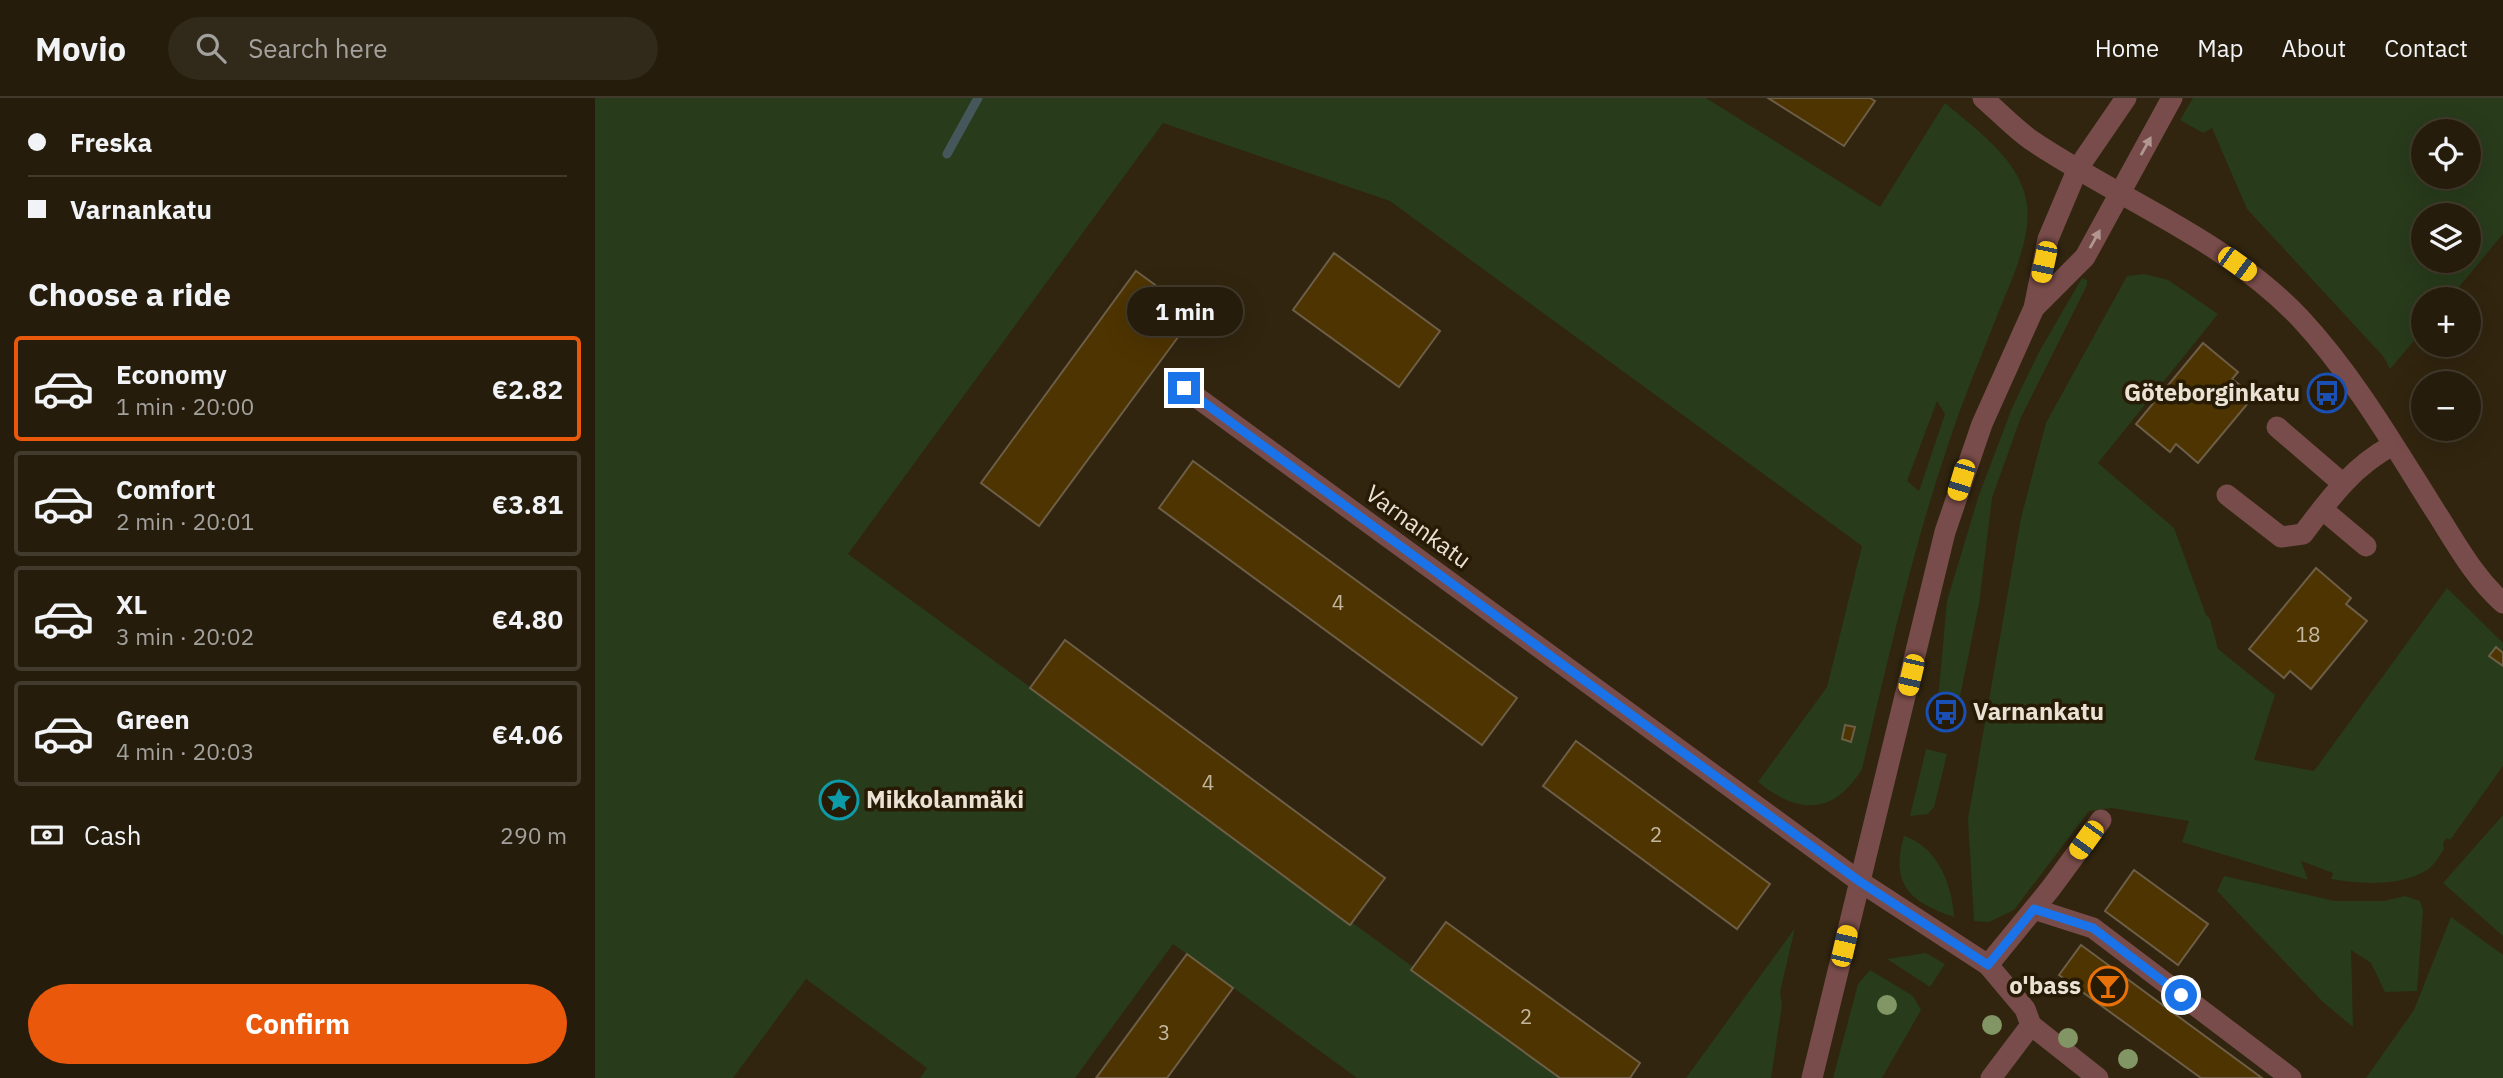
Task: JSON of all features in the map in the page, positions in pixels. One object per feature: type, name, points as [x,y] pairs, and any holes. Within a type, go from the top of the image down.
[{"type":"street","points":[[1983,98],[2029,139],[2215,248],[2279,299],[2335,357],[2393,444],[2470,569],[2503,603]]},
{"type":"street","points":[[1812,1078],[1945,533],[1982,424],[2034,308],[2049,239],[2078,168],[2126,98]]},
{"type":"street","points":[[2034,308],[2085,257],[2172,98]]},
{"type":"street","name":"Varnankatu","points":[[1184,388],[1859,881],[1988,965],[2025,1009],[2031,1026]]},
{"type":"street","points":[[2277,427],[2342,483]]},
{"type":"street","points":[[2228,495],[2281,537],[2303,534],[2342,483],[2368,458],[2393,444]]},
{"type":"street","points":[[2322,509],[2367,546]]},
{"type":"street","points":[[1988,965],[2101,820]]},
{"type":"street","points":[[2034,909],[2093,928],[2291,1078]]},
{"type":"street","points":[[1991,1078],[2031,1026],[2098,1078]]},
{"type":"green space","points":[[595,98],[1706,98],[1880,207],[1945,103],[1993,145],[2014,170],[2026,199],[2028,213],[2024,243],[1953,429],[1935,485],[1901,606],[1862,769],[1851,784],[1827,802],[1814,805],[1787,800],[1758,782],[1827,687],[1862,546],[1390,201],[1163,123],[848,554],[1565,1078],[1357,1078],[1173,944],[1075,1078],[920,1078],[927,1068],[806,979],[733,1078],[595,1078]],"holes":[[[1937,401],[1945,414],[1919,491],[1907,481]]]},
{"type":"green space","points":[[2193,98],[2503,98],[2503,234],[2481,260],[2481,203],[2411,203],[2411,273],[2471,273],[2459,287],[2411,287],[2411,344],[2390,369],[2383,356],[2247,209],[2212,128],[2203,133],[2180,120]]},
{"type":"green space","points":[[2145,274],[2168,280],[2218,314],[2098,463],[2174,528],[2206,615],[2210,619],[2218,649],[2275,695],[2254,760],[2314,771],[2447,588],[2503,643],[2503,766],[2450,840],[2447,838],[2443,843],[2444,849],[2432,866],[2405,879],[2367,883],[2331,879],[2333,873],[2301,861],[2308,880],[2182,842],[2189,821],[2112,808],[2089,811],[2014,910],[1989,922],[1974,921],[1968,819],[2021,518],[2046,423],[2127,276]]},
{"type":"green space","points":[[2082,278],[2087,280],[2087,285],[2021,417],[1992,498],[1979,604],[1958,706],[1938,700],[1947,601],[1979,495],[2012,408],[2039,352]]},
{"type":"green space","points":[[1926,749],[1947,754],[1934,807],[1928,814],[1910,816]]},
{"type":"green space","points":[[2503,815],[2503,936],[2443,883]]},
{"type":"green space","points":[[1904,836],[1926,849],[1941,869],[1950,892],[1954,917],[1925,905],[1907,889],[1900,867]]},
{"type":"green space","points":[[2224,876],[2335,901],[2384,901],[2405,896],[2420,901],[2423,911],[2417,991],[2385,992],[2371,963],[2351,950],[2353,1027],[2323,1002],[2217,891]]},
{"type":"green space","points":[[2451,917],[2503,955],[2503,1078],[2366,1078],[2414,1010]]},
{"type":"green space","points":[[1795,928],[1780,992],[1782,1005],[1771,1078],[1686,1078]]},
{"type":"green space","points":[[1926,953],[1945,964],[1930,987],[1887,959]]},
{"type":"green space","points":[[1870,970],[1913,996],[1921,1010],[1882,1078],[1833,1078],[1858,984]]},
{"type":"building","points":[[1768,98],[1870,98],[1875,101],[1844,146]]},
{"type":"building","points":[[1334,253],[1440,331],[1399,387],[1293,310]]},
{"type":"building","points":[[1136,271],[1195,314],[1039,526],[981,483]]},
{"type":"building","points":[[2203,343],[2238,372],[2232,379],[2254,396],[2198,463],[2176,444],[2170,452],[2136,424]]},
{"type":"building","points":[[2317,389],[2328,403],[2322,408],[2312,393]]},
{"type":"building","points":[[1193,461],[1517,698],[1482,745],[1159,508]]},
{"type":"building","points":[[2316,568],[2351,598],[2346,604],[2367,621],[2311,689],[2290,671],[2284,678],[2249,649]]},
{"type":"building","points":[[1065,640],[1385,878],[1350,925],[1030,688]]},
{"type":"building","points":[[2496,647],[2503,653],[2503,666],[2489,656]]},
{"type":"building","points":[[1845,725],[1855,727],[1851,742],[1842,739]]},
{"type":"building","points":[[1576,741],[1770,884],[1737,929],[1543,786]]},
{"type":"building","points":[[2134,870],[2208,924],[2178,965],[2105,911]]},
{"type":"building","points":[[1446,922],[1640,1063],[1630,1078],[1560,1078],[1411,970]]},
{"type":"building","points":[[2081,945],[2262,1078],[2201,1078],[2059,975]]},
{"type":"building","points":[[1187,954],[1233,988],[1167,1078],[1096,1078]]},
{"type":"waterway","points":[[947,154],[978,98]]},
{"type":"place","name":"Göteborginkatu","points":[[2327,393]]},
{"type":"place","name":"Varnankatu","points":[[1946,712]]},
{"type":"place","name":"Mikkolanmäki","points":[[839,800]]},
{"type":"place","name":"o'bass","points":[[2108,986]]},
{"type":"route","points":[[1184,388],[1859,881],[1988,965],[2034,909],[2093,928],[2181,995]]}]
